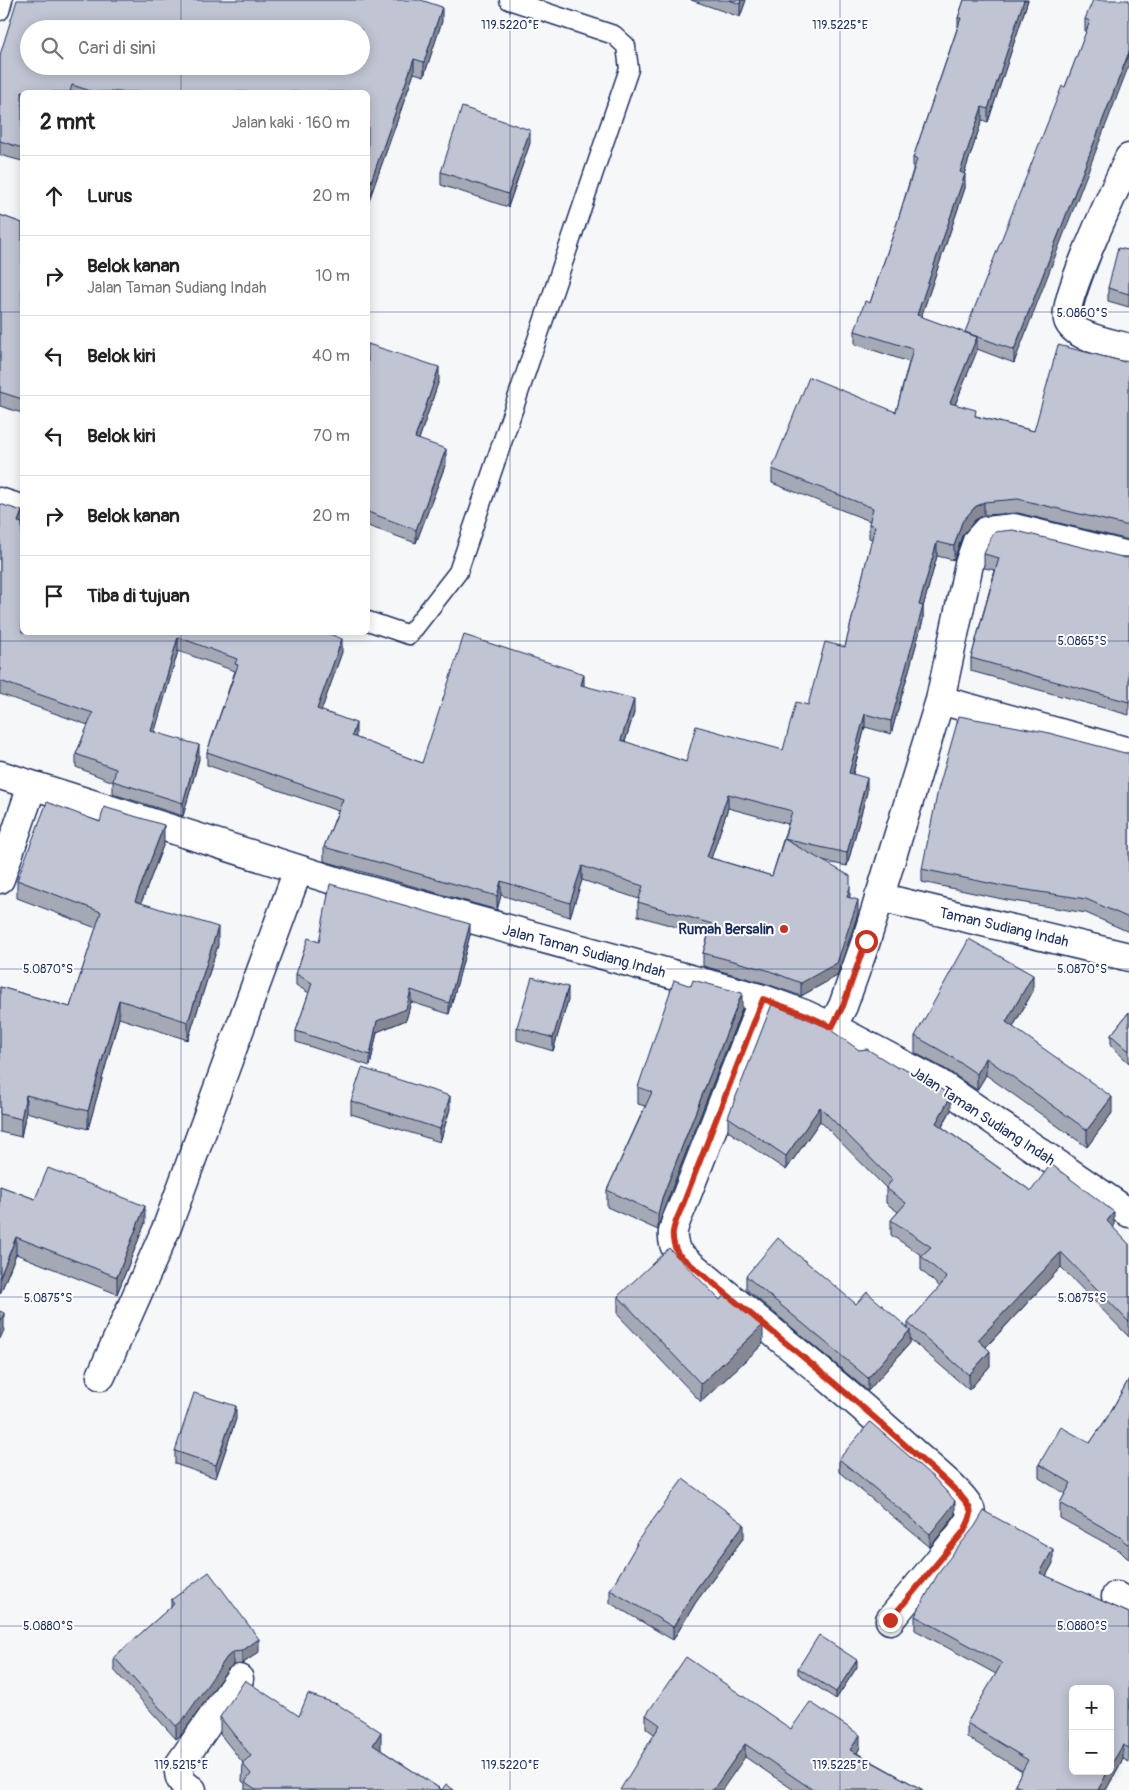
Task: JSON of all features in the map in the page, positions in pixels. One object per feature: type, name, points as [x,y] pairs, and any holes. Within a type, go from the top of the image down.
[{"type":"street","points":[[1129,158],[1074,283],[1068,306],[1068,319],[1076,331],[1095,339],[1129,348]]},
{"type":"street","points":[[832,1027],[843,1006],[866,941],[940,700],[969,564],[977,541],[986,531],[1014,528],[1129,556]]},
{"type":"street","points":[[940,700],[1129,752]]},
{"type":"street","name":"Jalan Taman Sudiang Indah","points":[[0,775],[355,888],[763,999],[804,1014],[940,1084],[1129,1213]]},
{"type":"street","points":[[0,879],[32,786]]},
{"type":"street","points":[[101,1376],[167,1227],[298,870]]},
{"type":"street","name":"Taman Sudiang Indah","points":[[878,897],[1129,957]]},
{"type":"street","points":[[763,999],[674,1224],[673,1245],[678,1254],[872,1415],[970,1507],[970,1518],[964,1531],[890,1620]]},
{"type":"street","points":[[192,1790],[181,1783],[178,1775],[178,1765],[239,1679]]},
{"type":"lane","points":[[0,11],[3,0]]},
{"type":"lane","points":[[370,622],[409,635],[458,572],[629,68],[626,46],[614,35],[509,0]]},
{"type":"lane","points":[[0,497],[20,503]]},
{"type":"building","points":[[17,0],[421,0],[442,7],[424,62],[414,59],[370,184],[370,90],[88,90],[72,85],[71,90],[20,90],[20,147],[0,141],[0,55]]},
{"type":"building","points":[[729,0],[741,0],[740,4]]},
{"type":"building","points":[[964,0],[1024,0],[988,109],[982,107],[960,172],[965,174],[917,315],[977,337],[950,403],[976,410],[975,416],[1034,431],[1058,345],[1125,362],[1125,360],[1129,361],[1129,526],[1018,499],[984,502],[975,507],[962,522],[954,546],[937,542],[919,605],[923,606],[891,721],[865,714],[849,773],[867,778],[847,853],[784,839],[850,876],[850,887],[847,897],[858,900],[837,963],[801,983],[767,970],[703,953],[712,924],[638,902],[643,886],[582,866],[570,903],[501,881],[497,896],[324,847],[343,799],[207,752],[238,665],[235,664],[237,659],[178,637],[151,731],[199,745],[183,803],[113,781],[116,769],[76,754],[93,713],[0,681],[0,504],[20,510],[18,522],[20,522],[20,635],[332,635],[342,639],[317,709],[356,723],[352,736],[422,763],[464,635],[584,674],[581,685],[634,699],[621,740],[686,762],[696,726],[783,750],[796,702],[808,705],[825,642],[845,647],[875,526],[869,524],[873,508],[772,469],[809,377],[896,412],[913,349],[855,331],[865,301],[870,303],[897,223],[917,159],[913,158],[961,18],[958,18]],"holes":[[[728,794],[792,811],[772,876],[707,857]]]},
{"type":"building","points":[[1093,0],[1129,0],[1129,52],[1014,350],[965,332],[1062,86],[1065,87],[1090,21],[1085,19]]},
{"type":"building","points":[[462,107],[530,130],[508,194],[441,172]]},
{"type":"building","points":[[0,215],[20,222],[20,398],[0,392]]},
{"type":"building","points":[[1118,248],[1128,250],[1129,248],[1129,294],[1108,288]]},
{"type":"building","points":[[370,345],[439,367],[415,438],[446,449],[416,530],[370,513]]},
{"type":"building","points":[[1013,530],[1126,558],[1129,557],[1129,702],[971,658],[999,558],[984,554],[994,532]]},
{"type":"building","points":[[959,716],[1045,732],[1129,753],[1129,918],[1086,899],[1007,887],[922,869],[938,790]]},
{"type":"building","points":[[47,802],[100,822],[104,807],[164,825],[135,901],[218,927],[188,1022],[119,1000],[88,1111],[26,1095],[21,1119],[0,1114],[0,987],[70,1007],[101,912],[17,880]]},
{"type":"building","points":[[330,884],[470,924],[449,1003],[411,990],[406,1009],[377,1021],[370,1055],[296,1031],[312,983],[296,974],[308,938],[319,942]]},
{"type":"building","points":[[969,939],[1033,975],[1006,1022],[1112,1097],[1087,1130],[986,1058],[977,1074],[915,1036]]},
{"type":"building","points":[[532,977],[568,987],[553,1038],[517,1027]]},
{"type":"building","points":[[674,980],[691,986],[693,980],[742,993],[662,1198],[658,1214],[607,1190],[652,1092],[638,1087]]},
{"type":"building","points":[[772,1004],[825,1026],[859,1050],[867,1049],[898,1068],[900,1066],[932,1083],[951,1096],[936,1123],[1031,1191],[1051,1164],[1114,1212],[1107,1221],[1129,1244],[1129,1322],[1061,1252],[978,1340],[990,1351],[969,1375],[908,1323],[947,1278],[921,1256],[931,1247],[891,1220],[906,1203],[886,1188],[892,1180],[820,1107],[786,1156],[728,1117]]},
{"type":"building","points":[[1129,1012],[1129,1051],[1111,1035]]},
{"type":"building","points":[[362,1068],[450,1096],[440,1129],[351,1101]]},
{"type":"building","points":[[48,1168],[145,1206],[117,1277],[16,1237],[0,1277],[0,1186],[35,1199]]},
{"type":"building","points":[[778,1238],[856,1304],[867,1292],[910,1330],[868,1378],[746,1276]]},
{"type":"building","points":[[669,1248],[720,1300],[725,1294],[763,1325],[701,1384],[618,1296]]},
{"type":"building","points":[[0,1311],[4,1313],[0,1322]]},
{"type":"building","points":[[1129,1379],[1129,1544],[1060,1503],[1071,1483],[1039,1464],[1061,1427],[1090,1443],[1107,1418]]},
{"type":"building","points":[[194,1393],[236,1406],[216,1465],[175,1451]]},
{"type":"building","points":[[870,1422],[934,1478],[955,1501],[930,1534],[839,1459]]},
{"type":"building","points":[[683,1479],[744,1524],[696,1589],[673,1627],[610,1590],[636,1543]]},
{"type":"building","points":[[984,1511],[1053,1549],[1040,1573],[1129,1613],[1129,1748],[1123,1745],[1114,1760],[1114,1685],[1069,1685],[1069,1775],[1106,1775],[1098,1790],[1025,1790],[1015,1784],[1028,1760],[967,1723],[1002,1663],[915,1616],[940,1570],[975,1526]]},
{"type":"building","points":[[209,1572],[259,1639],[242,1651],[233,1652],[227,1657],[183,1720],[176,1726],[114,1657],[174,1604],[171,1600]]},
{"type":"building","points":[[819,1635],[857,1660],[836,1692],[798,1668]]},
{"type":"building","points":[[686,1657],[791,1729],[810,1702],[860,1735],[850,1750],[923,1790],[813,1790],[745,1744],[713,1790],[620,1790],[660,1725],[646,1715]]},
{"type":"building","points":[[245,1680],[299,1716],[308,1694],[337,1704],[381,1732],[373,1745],[442,1790],[257,1790],[245,1782],[251,1774],[242,1763],[251,1756],[220,1717]]},
{"type":"building","points":[[446,1784],[454,1790],[442,1790]]},
{"type":"place","name":"Rumah Bersalin","points":[[784,929]]},
{"type":"route","points":[[866,941],[843,1006],[832,1027],[804,1014],[763,999],[674,1224],[672,1237],[673,1245],[678,1254],[872,1415],[970,1507],[970,1518],[964,1531],[890,1620]]}]
